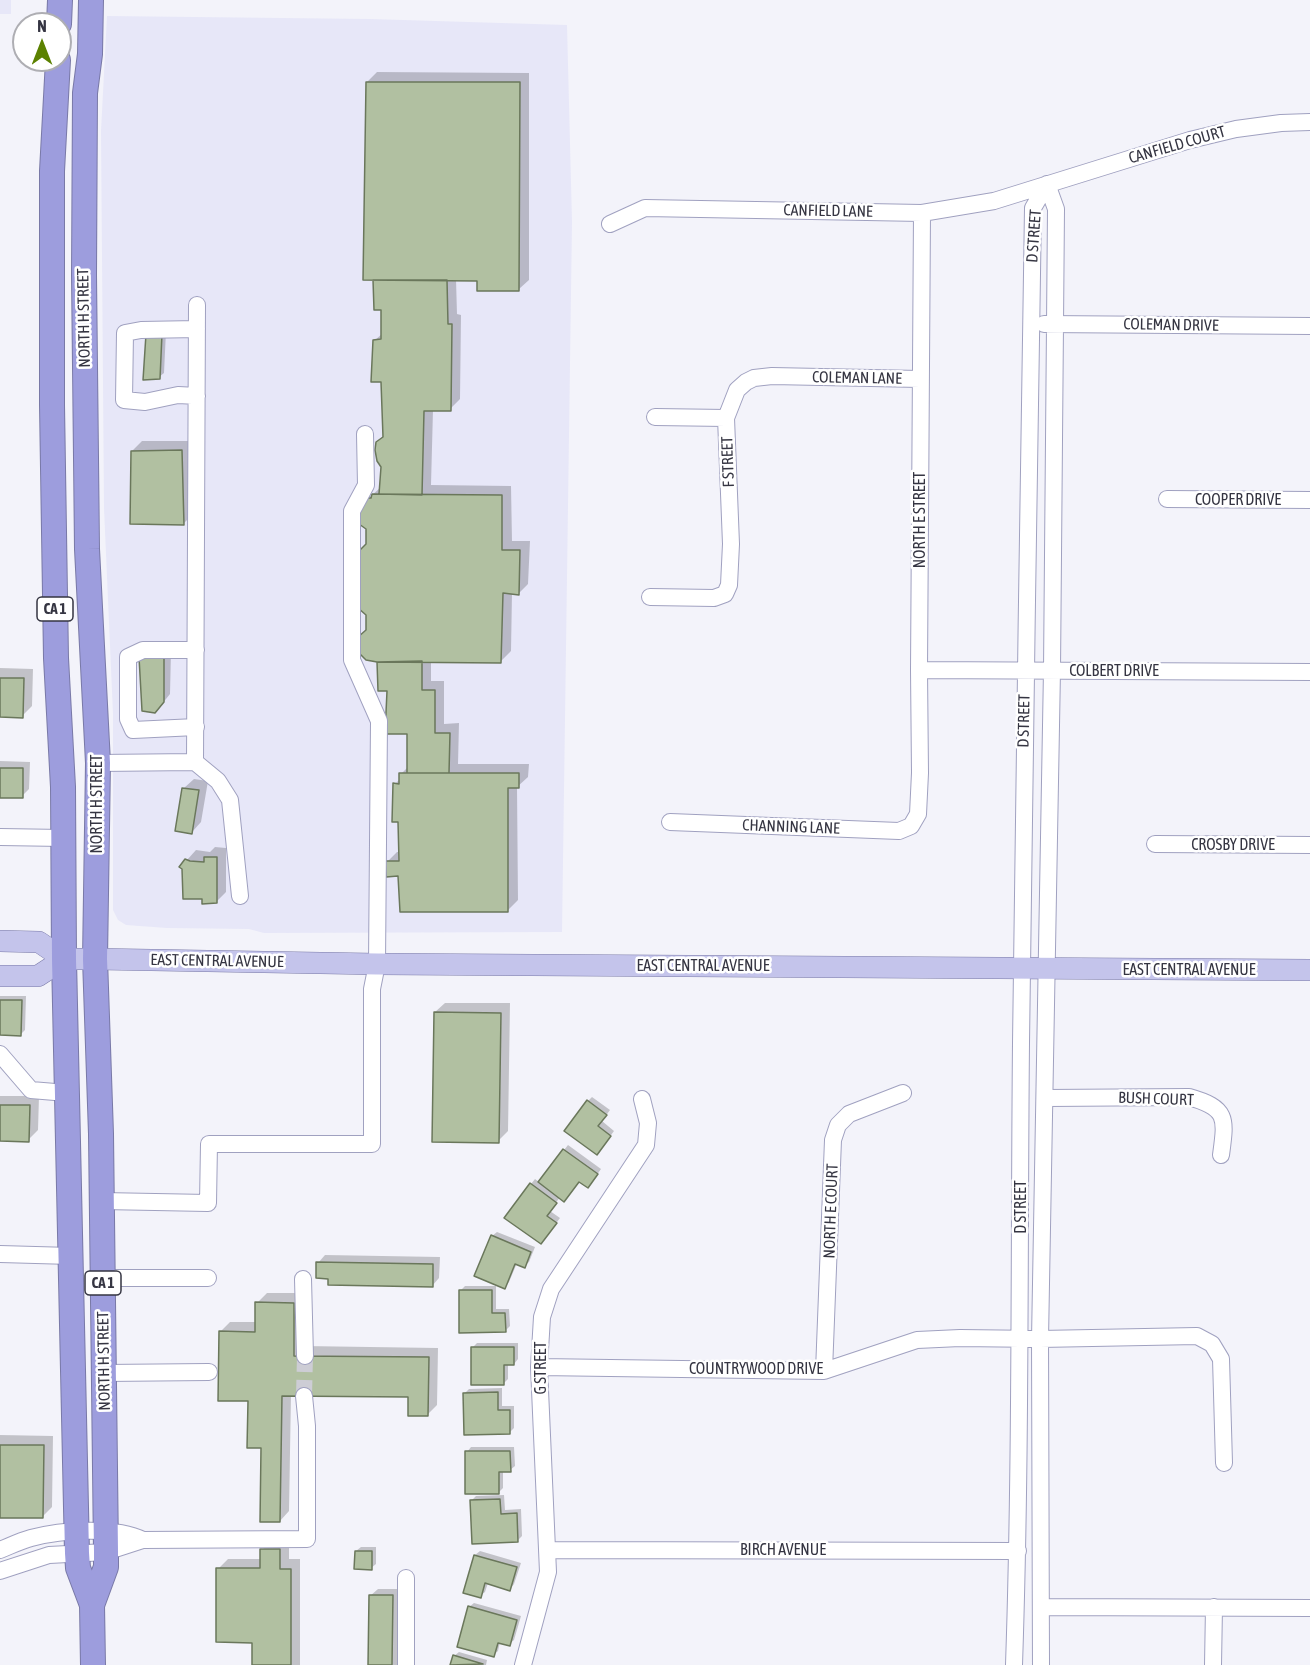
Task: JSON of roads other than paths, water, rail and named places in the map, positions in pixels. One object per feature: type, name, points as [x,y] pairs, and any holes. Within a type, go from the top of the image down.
[{"type":"highway","name":"NORTH H STREET","points":[[91,0],[90,54],[85,93],[84,275],[87,549],[98,763],[95,958],[102,1202],[106,1541],[106,1567],[92,1605]]},
{"type":"highway","name":"NORTH H STREET","points":[[57,72],[52,171],[52,405],[56,658],[63,787],[64,959],[77,1542],[78,1568],[92,1605],[93,1665]]},
{"type":"main road","points":[[0,941],[39,942],[64,959],[38,976],[0,976]]},
{"type":"main road","name":"EAST CENTRAL AVENUE","points":[[64,959],[377,964],[1310,970]]},
{"type":"street","name":"CANFIELD COURT","points":[[1047,184],[1190,140],[1236,129],[1310,122]]},
{"type":"street","name":"CANFIELD LANE","points":[[610,224],[645,208],[922,213],[994,201],[1047,184]]},
{"type":"street","name":"D STREET","points":[[1014,1665],[1021,1339],[1025,670],[1033,208],[1047,184]]},
{"type":"street","name":"D STREET","points":[[1041,1665],[1040,1339],[1046,1098],[1056,209],[1047,184]]},
{"type":"street","name":"NORTH E STREET","points":[[912,826],[918,814],[920,773],[922,213]]},
{"type":"street","points":[[195,762],[197,305]]},
{"type":"street","name":"COLEMAN DRIVE","points":[[1031,324],[1310,327]]},
{"type":"street","points":[[197,329],[141,330],[125,333],[124,400],[145,402],[178,395],[197,396]]},
{"type":"street","name":"COLEMAN LANE","points":[[793,377],[920,379]]},
{"type":"street","name":"F STREET","points":[[650,597],[714,598],[725,594],[729,585],[731,544],[726,418],[737,390],[746,382],[754,378],[793,377]]},
{"type":"street","points":[[655,417],[726,418]]},
{"type":"street","points":[[102,1202],[208,1203],[209,1144],[372,1144],[372,989],[377,964],[379,721],[352,660],[352,511],[366,485],[365,434]]},
{"type":"street","name":"COOPER DRIVE","points":[[1167,499],[1310,500]]},
{"type":"street","points":[[196,650],[143,650],[128,657],[128,719],[133,730],[196,727]]},
{"type":"street","name":"COLBERT DRIVE","points":[[919,669],[1310,672]]},
{"type":"street","points":[[98,763],[195,762],[218,780],[230,800],[240,896]]},
{"type":"street","name":"CHANNING LANE","points":[[670,822],[899,831],[912,826]]},
{"type":"street","points":[[0,837],[63,838]]},
{"type":"street","name":"CROSBY DRIVE","points":[[1155,844],[1310,845]]},
{"type":"street","points":[[0,1054],[31,1090],[67,1093]]},
{"type":"street","name":"NORTH E COURT","points":[[824,1371],[833,1140],[838,1125],[849,1113],[903,1093]]},
{"type":"street","name":"G STREET","points":[[523,1665],[548,1572],[539,1367],[542,1317],[551,1289],[646,1145],[648,1123],[642,1098]]},
{"type":"street","name":"BUSH COURT","points":[[1046,1098],[1189,1098],[1209,1103],[1216,1108],[1224,1127],[1221,1155]]},
{"type":"street","points":[[0,1254],[71,1256]]},
{"type":"street","points":[[103,1278],[208,1278]]},
{"type":"street","points":[[303,1279],[304,1356]]},
{"type":"street","name":"COUNTRYWOOD DRIVE","points":[[539,1367],[824,1371],[917,1340],[1197,1336],[1212,1344],[1221,1359],[1224,1463]]},
{"type":"street","points":[[104,1372],[209,1372]]},
{"type":"street","points":[[0,1550],[31,1538],[77,1542],[307,1539],[308,1426],[304,1396]]},
{"type":"street","points":[[0,1571],[50,1555],[77,1542]]},
{"type":"street","name":"BIRCH AVENUE","points":[[548,1550],[1018,1551]]},
{"type":"street","points":[[406,1578],[406,1665]]},
{"type":"street","points":[[1042,1607],[1310,1608]]},
{"type":"street","points":[[1213,1665],[1214,1607]]},
{"type":"tunnel","points":[[304,1396],[305,1356]]}]
